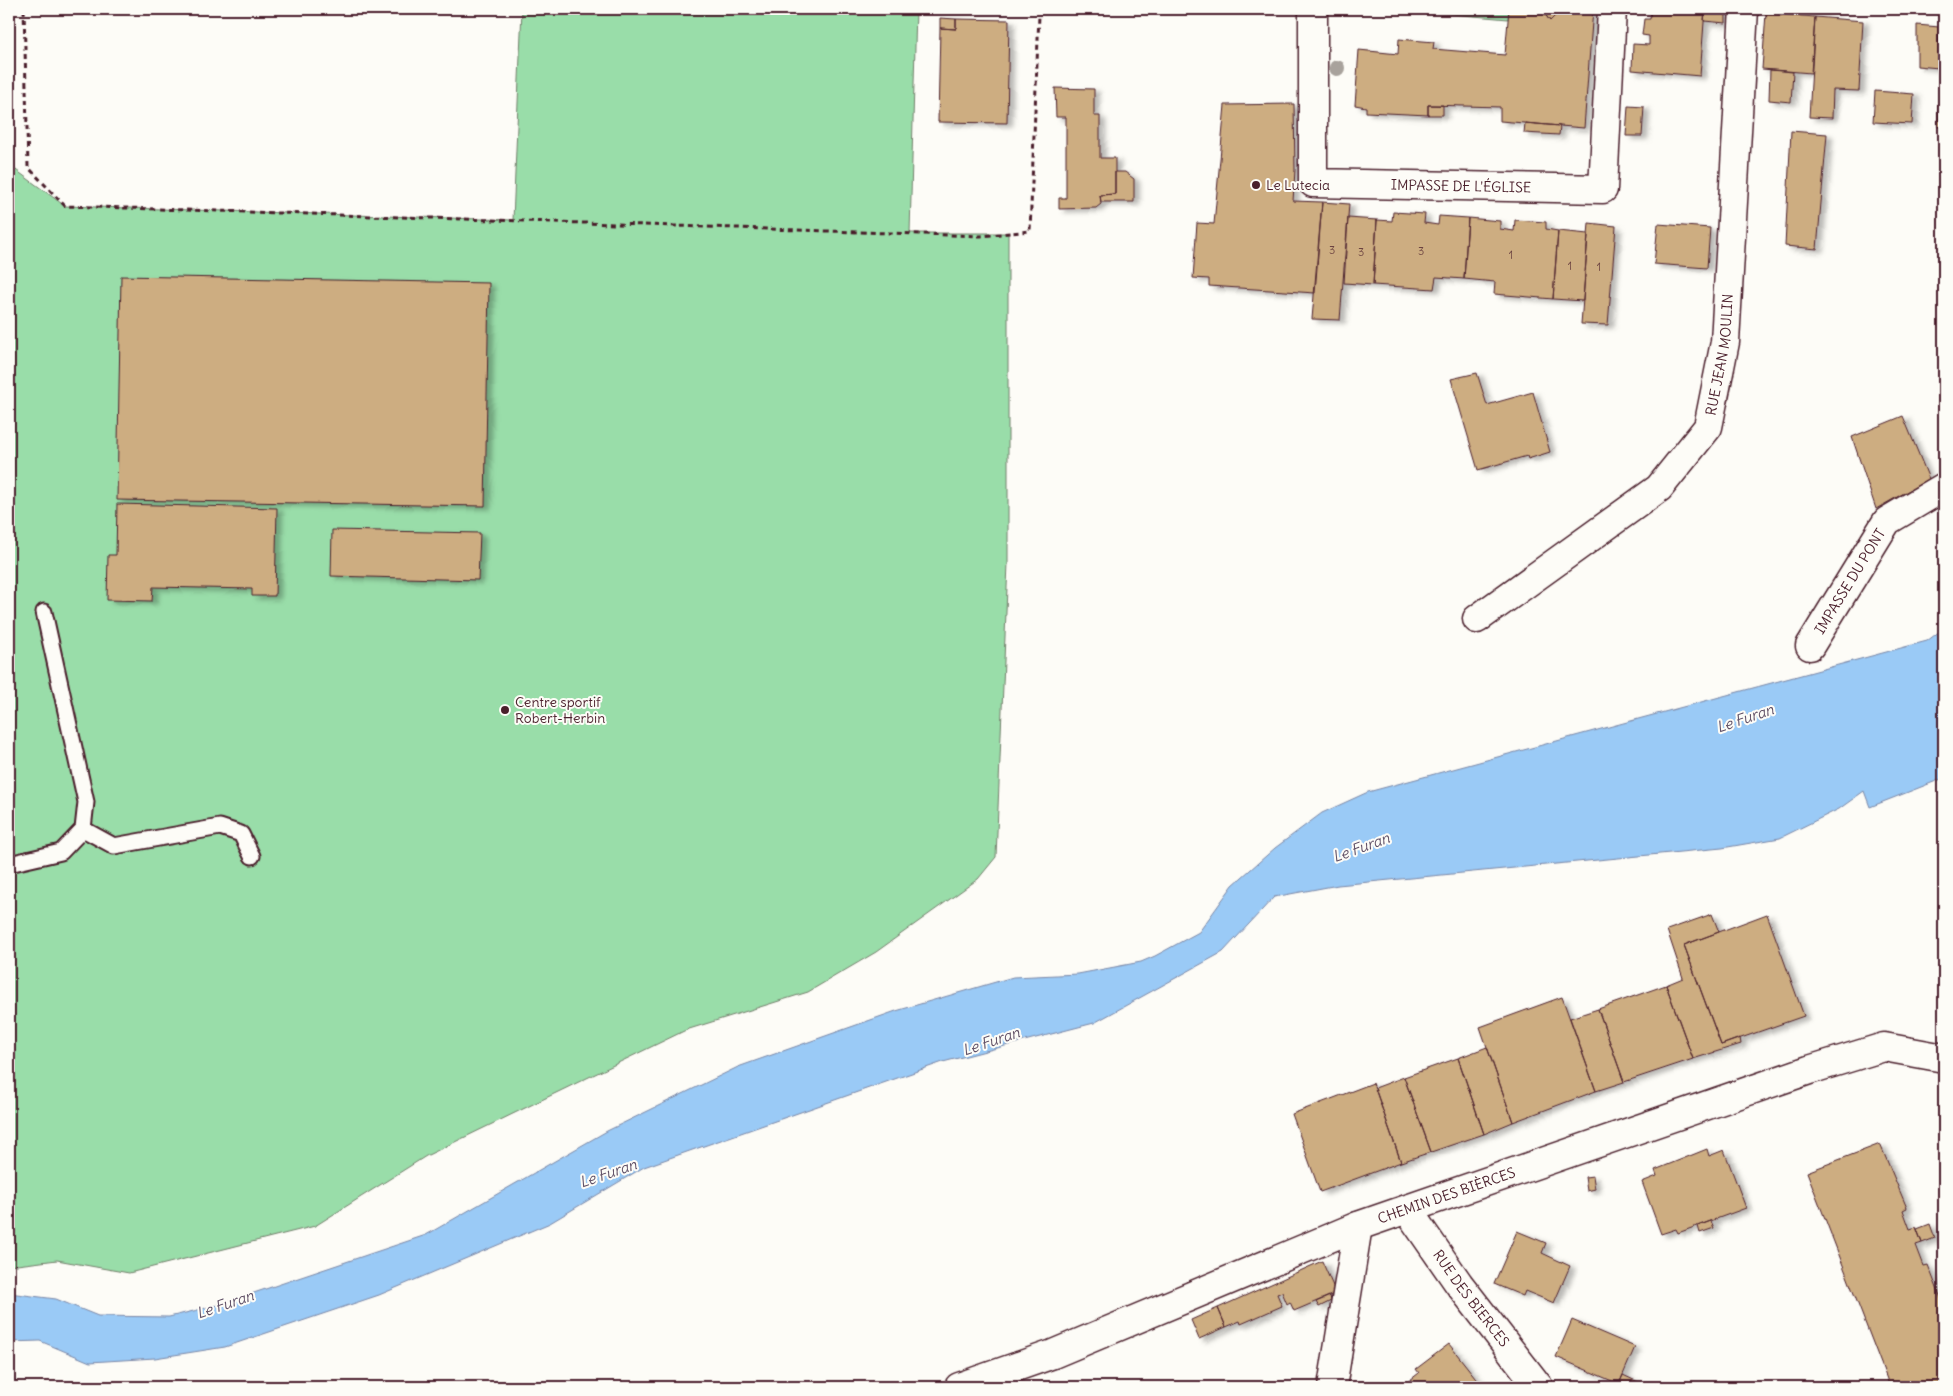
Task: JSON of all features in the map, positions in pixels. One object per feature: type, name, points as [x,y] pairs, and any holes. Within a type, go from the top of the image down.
[{"type":"street","name":"IMPASSE DE L'ÉGLISE","points":[[1313,9],[1313,183],[1603,189],[1612,9]]},
{"type":"street","name":"RUE JEAN MOULIN","points":[[1477,619],[1659,488],[1708,427],[1725,342],[1744,9]]},
{"type":"street","name":"IMPASSE DU PONT","points":[[1810,646],[1887,521],[1944,487]]},
{"type":"street","name":"CHEMIN DES BIÈRCES","points":[[959,1387],[1053,1354],[1358,1226],[1406,1208],[1809,1070],[1884,1047],[1944,1058]]},
{"type":"street","name":"RUE DES BIERCES","points":[[1406,1208],[1459,1284],[1539,1387]]},
{"type":"street","points":[[1332,1387],[1358,1226]]},
{"type":"lane","points":[[9,864],[61,852],[83,829],[86,802],[44,612]]},
{"type":"lane","points":[[83,829],[114,846],[220,827],[241,834],[252,856]]},
{"type":"path","points":[[24,9],[28,167],[65,206],[981,236],[1030,231],[1039,15],[1041,9]]},
{"type":"green space","name":"Centre sportif Robert-Herbin","points":[[522,9],[916,9],[910,233],[1008,233],[1008,563],[996,857],[978,879],[876,952],[808,992],[686,1030],[426,1156],[315,1226],[129,1273],[57,1260],[9,1266],[9,165],[65,206],[513,220]]},
{"type":"green space","points":[[1393,9],[1509,9],[1508,19]]},
{"type":"water","name":"Le Furan","points":[[1944,628],[1944,778],[1870,807],[1864,791],[1839,809],[1780,838],[1722,848],[1338,885],[1274,897],[1223,952],[1094,1023],[943,1062],[644,1167],[550,1223],[379,1295],[225,1347],[155,1358],[90,1362],[40,1341],[9,1342],[9,1293],[56,1299],[98,1316],[169,1317],[218,1305],[426,1235],[607,1131],[738,1067],[896,1011],[1013,977],[1078,974],[1141,962],[1155,956],[1199,932],[1233,885],[1275,848],[1322,813],[1368,792],[1927,641]]},
{"type":"building","points":[[1509,9],[1541,9],[1550,21],[1562,9],[1593,9],[1584,128],[1500,121],[1500,107],[1428,105],[1428,115],[1366,112],[1366,107],[1355,105],[1359,50],[1398,54],[1399,39],[1434,42],[1433,49],[1505,55]]},
{"type":"building","points":[[1541,9],[1562,9],[1550,21]]},
{"type":"building","points":[[1651,9],[1705,9],[1700,76],[1632,70],[1633,44],[1649,45],[1649,36],[1642,35],[1644,19],[1650,19]]},
{"type":"building","points":[[1705,9],[1726,10],[1726,23],[1704,21]]},
{"type":"building","points":[[1766,13],[1815,17],[1811,73],[1762,69]]},
{"type":"building","points":[[1815,17],[1863,21],[1859,91],[1833,90],[1832,118],[1809,117]]},
{"type":"building","points":[[940,18],[956,19],[956,29],[940,28]]},
{"type":"building","points":[[956,19],[1009,20],[1007,123],[938,122],[940,28],[956,29]]},
{"type":"building","points":[[1917,25],[1939,27],[1939,68],[1917,66]]},
{"type":"building","points":[[1939,27],[1944,27],[1944,127],[1938,127]]},
{"type":"building","points":[[1770,70],[1793,72],[1791,102],[1769,100]]},
{"type":"building","points":[[1055,88],[1094,89],[1094,116],[1100,116],[1100,158],[1115,158],[1115,194],[1100,195],[1101,204],[1096,208],[1059,209],[1059,198],[1066,198],[1066,117],[1056,117]]},
{"type":"building","points":[[1875,91],[1914,94],[1912,124],[1873,122]]},
{"type":"building","name":"Le Lutecia","points":[[1294,104],[1295,170],[1293,201],[1322,202],[1315,293],[1209,286],[1209,279],[1193,278],[1197,223],[1214,224],[1225,105]]},
{"type":"building","points":[[1428,105],[1443,105],[1443,115],[1428,115]]},
{"type":"building","points":[[1628,106],[1644,107],[1642,136],[1626,136]]},
{"type":"building","points":[[1525,123],[1560,126],[1559,135],[1524,133]]},
{"type":"building","points":[[1791,131],[1827,134],[1817,249],[1785,246]]},
{"type":"building","points":[[1115,172],[1125,172],[1134,179],[1134,202],[1101,202],[1100,195],[1115,194]]},
{"type":"building","points":[[1322,202],[1349,204],[1340,320],[1312,319]]},
{"type":"building","points":[[1393,212],[1425,214],[1424,223],[1438,225],[1439,216],[1468,218],[1464,279],[1436,277],[1434,289],[1373,285],[1377,220],[1392,221]]},
{"type":"building","points":[[1348,218],[1377,220],[1373,285],[1344,283]]},
{"type":"building","points":[[1468,218],[1500,221],[1500,229],[1514,231],[1515,220],[1546,222],[1546,229],[1558,231],[1553,299],[1494,294],[1495,282],[1464,279]]},
{"type":"building","points":[[1589,223],[1616,226],[1608,325],[1581,324]]},
{"type":"building","points":[[1658,224],[1710,228],[1707,268],[1654,264]]},
{"type":"building","points":[[1558,231],[1588,234],[1583,301],[1553,299]]},
{"type":"building","points":[[121,276],[489,283],[485,506],[117,500]]},
{"type":"building","points":[[1477,373],[1487,405],[1533,392],[1550,452],[1528,459],[1527,456],[1478,470],[1451,379]]},
{"type":"building","points":[[1903,416],[1929,479],[1876,509],[1852,437]]},
{"type":"building","points":[[117,504],[277,508],[275,596],[252,596],[252,589],[153,587],[152,601],[107,600],[108,555],[116,555]]},
{"type":"building","points":[[332,530],[480,533],[478,580],[331,576]]},
{"type":"building","points":[[1712,914],[1719,932],[1684,945],[1721,1045],[1740,1038],[1741,1044],[1693,1059],[1666,985],[1683,978],[1667,930]]},
{"type":"building","points":[[1767,914],[1804,1016],[1721,1045],[1684,945]]},
{"type":"building","points":[[1666,985],[1693,1059],[1624,1082],[1598,1009]]},
{"type":"building","points":[[1562,997],[1596,1091],[1513,1122],[1480,1027]]},
{"type":"building","points":[[1598,1009],[1624,1082],[1596,1091],[1570,1018]]},
{"type":"building","points":[[1487,1047],[1513,1122],[1484,1134],[1458,1058]]},
{"type":"building","points":[[1458,1058],[1484,1134],[1431,1152],[1404,1077]]},
{"type":"building","points":[[1404,1077],[1431,1152],[1401,1162],[1375,1088]]},
{"type":"building","points":[[1373,1083],[1401,1162],[1320,1192],[1292,1114]]},
{"type":"building","points":[[1880,1144],[1907,1208],[1903,1210],[1910,1229],[1916,1227],[1922,1243],[1916,1245],[1924,1266],[1928,1265],[1944,1306],[1944,1387],[1890,1387],[1807,1172]]},
{"type":"building","points":[[1707,1149],[1709,1156],[1724,1150],[1746,1208],[1678,1233],[1676,1229],[1661,1234],[1642,1182],[1657,1176],[1655,1170]]},
{"type":"building","points":[[1593,1176],[1595,1189],[1587,1191],[1585,1177]]},
{"type":"building","points":[[1711,1221],[1714,1228],[1700,1233],[1698,1226]]},
{"type":"building","points":[[1930,1224],[1935,1238],[1922,1243],[1917,1229]]},
{"type":"building","points":[[1517,1231],[1546,1243],[1542,1253],[1570,1266],[1554,1303],[1525,1291],[1523,1296],[1494,1284]]},
{"type":"building","points":[[1322,1261],[1336,1293],[1294,1311],[1290,1302],[1287,1304],[1282,1292],[1277,1294],[1282,1306],[1241,1324],[1240,1321],[1226,1327],[1218,1308]]},
{"type":"building","points":[[1330,1296],[1331,1301],[1319,1307],[1316,1302]]},
{"type":"building","points":[[1218,1308],[1226,1327],[1199,1339],[1191,1320]]},
{"type":"building","points":[[1572,1320],[1635,1347],[1619,1384],[1556,1357]]},
{"type":"building","points":[[1449,1344],[1479,1382],[1472,1387],[1401,1387],[1419,1373],[1416,1369]]},
{"type":"building","points":[[1623,1375],[1649,1387],[1618,1387]]},
{"type":"place","name":"Le Lutecia","points":[[1256,185]]},
{"type":"place","name":"Centre sportif Robert-Herbin","points":[[505,710]]}]
